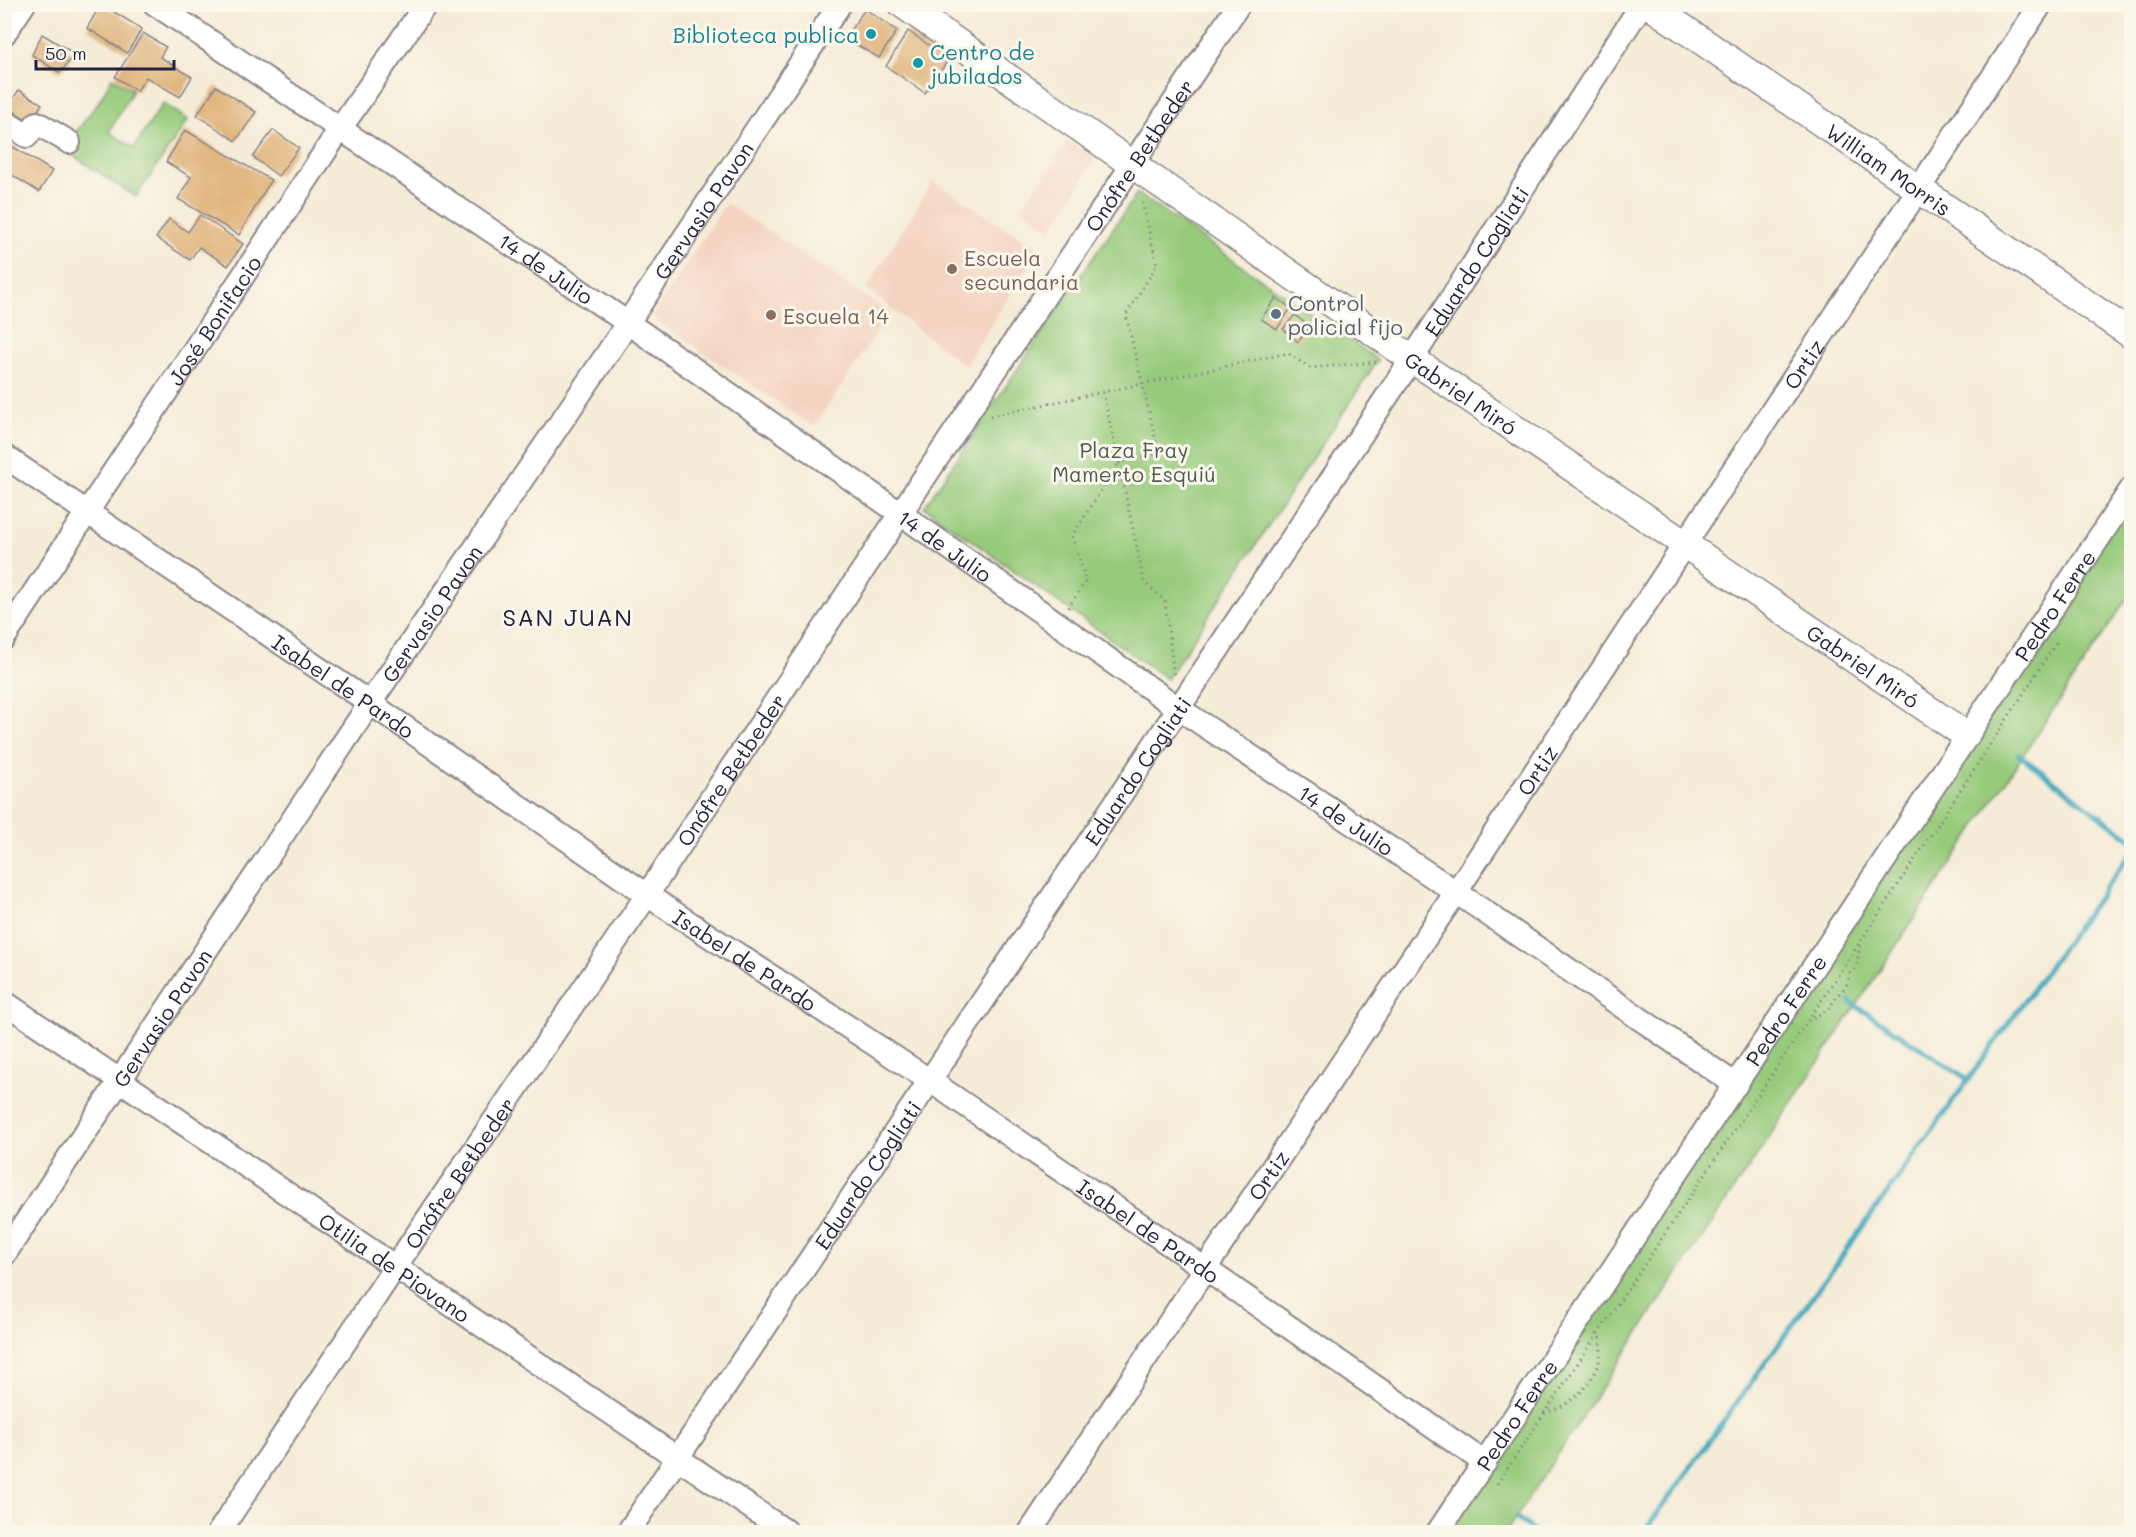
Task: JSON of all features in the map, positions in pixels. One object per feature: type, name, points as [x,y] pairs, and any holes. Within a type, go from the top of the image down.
[{"type":"street","points":[[4,34],[24,4]]},
{"type":"street","name":"14 de Julio","points":[[155,4],[628,323],[1178,708],[1456,892],[1736,1085]]},
{"type":"street","name":"José Bonifacio","points":[[4,638],[340,129],[426,4]]},
{"type":"street","name":"Gervasio Pavon","points":[[4,1255],[370,703],[628,323],[840,4]]},
{"type":"street","name":"Gabriel Miró","points":[[902,4],[1412,359],[1966,735]]},
{"type":"street","name":"Onófre Betbeder","points":[[219,1533],[395,1267],[647,895],[1239,4]]},
{"type":"street","name":"Eduardo Cogliati","points":[[628,1533],[1412,359],[1642,4]]},
{"type":"street","name":"William Morris","points":[[1648,4],[2132,335]]},
{"type":"street","name":"Ortiz","points":[[1030,1533],[1456,892],[2041,4]]},
{"type":"street","points":[[4,121],[27,136],[37,123],[69,142]]},
{"type":"street","name":"Isabel de Pardo","points":[[4,456],[370,703],[647,895],[929,1080],[1485,1463]]},
{"type":"street","name":"Pedro Ferre","points":[[1438,1533],[2132,488]]},
{"type":"street","name":"Otilia de Piovano","points":[[4,1002],[787,1533]]},
{"type":"path","points":[[1058,624],[1086,581],[1072,536],[1119,463],[1159,454],[1125,315],[1157,265],[1141,198]]},
{"type":"path","points":[[962,422],[1288,353],[1310,368],[1378,362]]},
{"type":"path","points":[[1103,392],[1144,582],[1165,601],[1178,708]]},
{"type":"path","points":[[1495,1486],[1958,796],[2061,635]]},
{"type":"path","points":[[1807,1022],[1829,1009],[1846,987],[1850,973],[1855,969],[1860,943]]},
{"type":"path","points":[[1828,990],[1837,996]]},
{"type":"path","points":[[1520,1409],[1536,1414],[1545,1412],[1569,1401],[1588,1384],[1601,1351],[1599,1334]]},
{"type":"shaded area","points":[[1068,140],[1096,159],[1051,230],[1021,209]]},
{"type":"shaded area","name":"Escuela secundaria","points":[[933,181],[1039,249],[965,366],[866,289]]},
{"type":"shaded area","name":"Escuela 14","points":[[726,203],[890,313],[814,427],[651,317]]},
{"type":"green space","points":[[112,78],[133,90],[109,132],[134,148],[163,103],[188,120],[136,197],[63,149],[98,103]]},
{"type":"green space","name":"Plaza Fray Mamerto Esquiú","points":[[1137,193],[1378,360],[1167,679],[924,507]]},
{"type":"green space","points":[[2131,497],[2131,593],[1506,1532],[1446,1532]]},
{"type":"building","points":[[101,4],[142,29],[127,53],[87,28]]},
{"type":"building","name":"Biblioteca publica","points":[[865,9],[897,31],[879,58],[845,38]]},
{"type":"building","name":"Centro de jubilados","points":[[908,31],[949,59],[925,93],[886,66]]},
{"type":"building","points":[[143,33],[166,47],[160,57],[192,77],[180,97],[146,77],[137,91],[115,77]]},
{"type":"building","points":[[42,34],[75,54],[60,73],[32,55]]},
{"type":"building","points":[[216,86],[256,112],[236,141],[197,115]]},
{"type":"building","points":[[19,90],[42,104],[31,122],[7,107]]},
{"type":"building","points":[[185,130],[271,180],[239,235],[178,199],[191,177],[166,162]]},
{"type":"building","points":[[273,130],[299,148],[278,176],[253,157]]},
{"type":"building","points":[[4,141],[52,171],[39,192],[4,170]]},
{"type":"building","points":[[200,215],[243,244],[228,266],[199,247],[190,260],[156,238],[169,219],[188,232]]},
{"type":"building","name":"Control policial fijo","points":[[1276,298],[1291,308],[1277,329],[1261,319]]},
{"type":"building","points":[[1295,315],[1310,327],[1298,342],[1283,329]]},
{"type":"waterway","points":[[2018,754],[2132,840]]},
{"type":"waterway","points":[[1644,1532],[2132,851]]},
{"type":"waterway","points":[[1850,1002],[1969,1080]]},
{"type":"waterway","points":[[1517,1518],[1536,1532]]},
{"type":"place","name":"Biblioteca publica","points":[[871,34]]},
{"type":"place","name":"Centro de jubilados","points":[[918,63]]},
{"type":"place","name":"Escuela secundaria","points":[[952,269]]},
{"type":"place","name":"Control policial fijo","points":[[1276,314]]},
{"type":"place","name":"Escuela 14","points":[[771,315]]},
{"type":"district","name":"SAN JUAN","points":[[568,616]]}]
